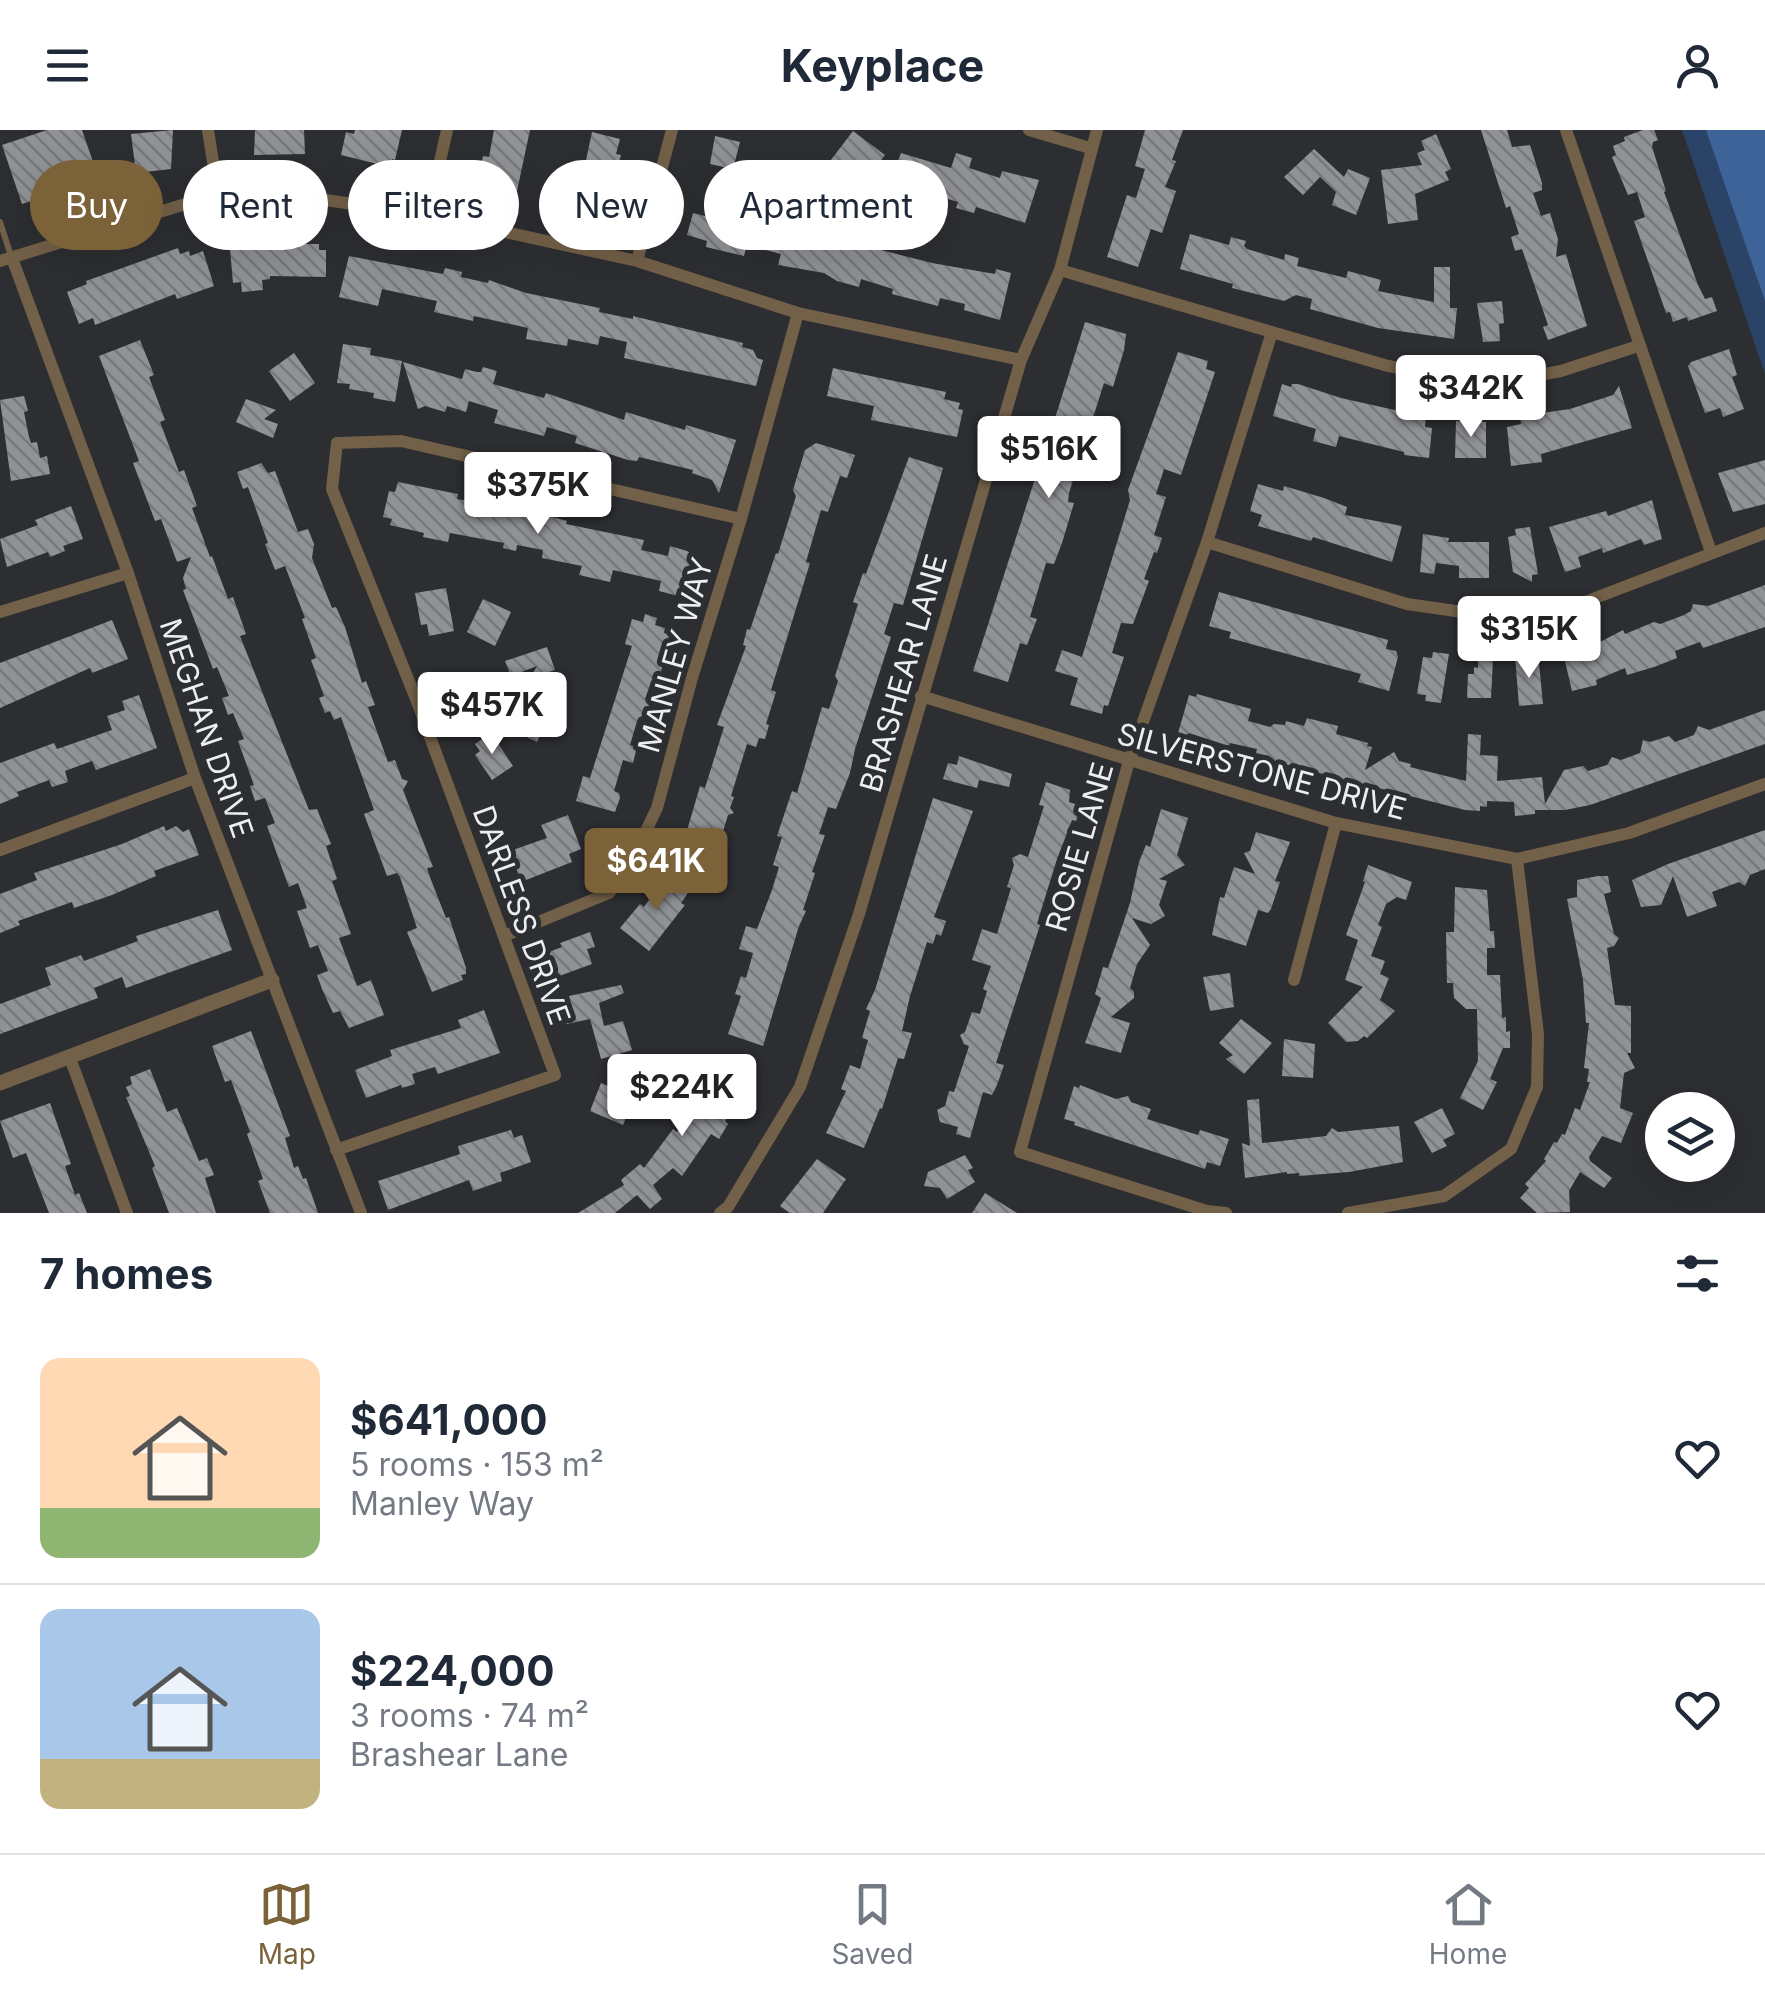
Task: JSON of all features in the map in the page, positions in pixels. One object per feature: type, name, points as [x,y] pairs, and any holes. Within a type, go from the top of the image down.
[{"type":"street","points":[[208,130],[213,160]]},
{"type":"street","points":[[440,160],[446,130]]},
{"type":"street","points":[[636,262],[672,130]]},
{"type":"street","points":[[1029,130],[1090,148]]},
{"type":"street","name":"BRASHEAR LANE","points":[[720,1213],[728,1206],[800,1087],[859,914],[1021,360],[1060,270],[1096,130]]},
{"type":"street","points":[[1566,130],[1710,552]]},
{"type":"street","points":[[6,259],[183,205]]},
{"type":"street","points":[[519,236],[636,262],[798,313],[1021,360]]},
{"type":"street","name":"MEGHAN DRIVE","points":[[6,259],[128,573],[195,778],[360,1213]]},
{"type":"street","points":[[1060,270],[1388,366],[1457,378],[1507,381],[1562,371],[1638,346]]},
{"type":"street","name":"MANLEY WAY","points":[[504,936],[609,893],[632,860],[658,808],[798,313]]},
{"type":"street","name":"ROSIE LANE","points":[[1226,1213],[1207,1212],[1020,1152],[1128,761],[1206,542],[1272,332]]},
{"type":"street","name":"DARLESS DRIVE","points":[[336,1150],[555,1075],[416,700],[332,489],[337,443],[401,441],[741,519]]},
{"type":"street","points":[[1206,542],[1407,604],[1504,618],[1582,603],[1765,532]]},
{"type":"street","points":[[0,612],[128,573]]},
{"type":"street","points":[[416,700],[470,683]]},
{"type":"street","name":"SILVERSTONE DRIVE","points":[[922,696],[1336,823],[1517,859],[1628,833],[1765,784]]},
{"type":"street","points":[[0,850],[195,778]]},
{"type":"street","points":[[1294,980],[1336,823]]},
{"type":"street","points":[[1348,1213],[1444,1196],[1511,1149],[1537,1087],[1538,1034],[1517,859]]},
{"type":"street","points":[[0,1083],[272,980]]},
{"type":"street","points":[[70,1058],[127,1213]]},
{"type":"lane","points":[[0,222],[6,259]]},
{"type":"shaded area","points":[[1682,130],[1765,130],[1765,374]]},
{"type":"shaded area","points":[[1706,130],[1765,130],[1765,301]]},
{"type":"building","points":[[47,130],[82,130],[92,160],[30,160],[30,201],[22,204],[2,145]]},
{"type":"building","points":[[173,130],[171,169],[163,170],[163,160],[134,160],[131,134]]},
{"type":"building","points":[[255,130],[304,130],[305,154],[254,155]]},
{"type":"building","points":[[355,130],[402,130],[395,160],[361,160],[341,155],[346,132],[354,134]]},
{"type":"building","points":[[494,130],[530,130],[519,182],[519,160],[482,160],[483,156],[489,157]]},
{"type":"building","points":[[1145,130],[1183,130],[1165,187],[1176,191],[1162,233],[1151,229],[1138,267],[1107,257],[1127,195],[1136,198],[1145,169],[1135,166]]},
{"type":"building","points":[[1481,130],[1507,130],[1512,147],[1530,145],[1542,183],[1542,190],[1533,193],[1541,216],[1550,213],[1558,239],[1556,257],[1566,254],[1587,326],[1548,340],[1543,327],[1548,325],[1522,249],[1515,251],[1511,237],[1519,234],[1510,206],[1506,208]]},
{"type":"building","points":[[1643,130],[1654,130],[1658,140],[1652,147],[1664,192],[1698,285],[1705,299],[1712,297],[1717,311],[1688,321],[1687,317],[1673,322],[1670,312],[1666,313],[1634,221],[1645,217],[1637,192],[1628,195],[1612,157],[1616,155],[1613,146]]},
{"type":"building","points":[[853,131],[885,155],[881,160],[831,160]]},
{"type":"building","points":[[592,132],[620,139],[616,154],[621,155],[620,160],[586,160]]},
{"type":"building","points":[[1436,134],[1451,169],[1445,172],[1449,180],[1415,194],[1418,220],[1388,224],[1381,170],[1422,165],[1417,153],[1425,150],[1421,141]]},
{"type":"building","points":[[715,136],[740,142],[735,160],[711,160]]},
{"type":"building","points":[[1314,149],[1344,177],[1348,169],[1370,178],[1356,215],[1332,205],[1336,192],[1320,177],[1303,195],[1284,177]]},
{"type":"building","points":[[901,153],[924,160],[898,160]]},
{"type":"building","points":[[956,153],[972,158],[969,168],[1000,178],[1002,171],[1039,180],[1025,223],[976,207],[974,213],[956,208],[958,202],[948,199],[948,167],[951,168]]},
{"type":"building","points":[[693,213],[704,216],[704,240],[687,235]]},
{"type":"building","points":[[1190,234],[1229,245],[1231,237],[1246,241],[1247,249],[1284,260],[1285,254],[1299,258],[1297,266],[1346,278],[1348,271],[1381,280],[1378,291],[1434,302],[1434,267],[1450,267],[1450,308],[1457,308],[1454,339],[1378,328],[1310,309],[1312,299],[1296,295],[1284,301],[1180,269]]},
{"type":"building","points":[[178,248],[180,254],[189,251],[190,256],[203,251],[214,286],[177,299],[175,294],[95,325],[93,318],[79,324],[67,292],[87,284],[86,281]]},
{"type":"building","points":[[230,250],[326,250],[326,277],[270,276],[262,280],[263,290],[242,292],[241,282],[233,283]]},
{"type":"building","points":[[719,250],[746,250],[744,256]]},
{"type":"building","points":[[766,250],[881,250],[932,263],[995,274],[996,269],[1011,273],[1000,320],[964,310],[965,304],[940,298],[938,306],[892,294],[893,289],[861,279],[859,287],[824,273],[778,265],[781,254]]},
{"type":"building","points":[[349,256],[443,274],[445,268],[462,272],[461,277],[488,283],[489,280],[526,293],[600,308],[599,312],[633,316],[743,343],[742,347],[753,350],[763,360],[756,386],[624,358],[627,342],[600,336],[598,345],[568,339],[567,346],[526,339],[528,328],[434,312],[437,301],[382,289],[378,306],[339,297]]},
{"type":"building","points":[[1502,301],[1504,323],[1499,324],[1500,341],[1483,342],[1477,303]]},
{"type":"building","points":[[1085,322],[1126,334],[1124,350],[1113,387],[1104,383],[1069,493],[1068,502],[1074,503],[1062,543],[1054,564],[1046,563],[1030,617],[1037,619],[1027,645],[1020,643],[1008,682],[973,671],[1043,454],[1052,457],[1058,439],[1052,428]]},
{"type":"building","points":[[140,340],[165,420],[160,422],[179,472],[184,470],[197,506],[192,508],[210,557],[228,599],[233,597],[246,634],[240,636],[309,810],[317,809],[331,844],[326,846],[337,879],[332,881],[351,934],[339,938],[357,986],[371,980],[384,1015],[349,1028],[340,1011],[333,1013],[322,989],[317,975],[328,971],[318,945],[310,948],[297,911],[307,908],[298,883],[289,887],[267,826],[275,823],[265,798],[255,801],[250,786],[254,785],[238,741],[244,739],[233,713],[228,715],[222,698],[229,696],[217,667],[213,669],[183,590],[191,557],[177,562],[161,519],[155,521],[133,463],[139,461],[99,356]]},
{"type":"building","points":[[343,344],[371,348],[370,355],[402,361],[395,402],[349,389],[350,384],[337,383]]},
{"type":"building","points":[[1729,349],[1737,375],[1732,377],[1744,409],[1723,417],[1720,408],[1705,413],[1688,366]]},
{"type":"building","points":[[1178,352],[1208,361],[1206,369],[1215,372],[1181,475],[1164,469],[1156,494],[1166,497],[1154,535],[1162,538],[1144,579],[1149,581],[1133,624],[1121,623],[1112,653],[1124,657],[1102,714],[1070,705],[1078,678],[1055,671],[1062,650],[1082,657],[1130,500],[1128,490]]},
{"type":"building","points":[[294,353],[315,383],[290,401],[269,371]]},
{"type":"building","points":[[403,362],[462,379],[465,369],[481,372],[483,367],[497,371],[493,384],[544,398],[546,393],[624,420],[626,412],[736,440],[719,493],[712,480],[692,473],[693,470],[639,457],[637,461],[628,460],[575,443],[577,436],[547,427],[544,436],[494,423],[498,410],[469,401],[466,412],[447,406],[445,412],[425,406],[418,409]]},
{"type":"building","points":[[833,368],[946,392],[944,399],[960,403],[958,409],[963,410],[957,437],[871,420],[874,406],[827,396]]},
{"type":"building","points":[[1282,384],[1298,384],[1426,417],[1425,427],[1432,428],[1429,458],[1404,455],[1339,436],[1336,447],[1313,441],[1316,429],[1273,416]]},
{"type":"building","points":[[1619,386],[1632,428],[1541,454],[1542,462],[1511,466],[1507,427],[1521,424],[1520,416],[1570,409],[1613,395]]},
{"type":"building","points":[[24,396],[31,443],[37,442],[40,458],[47,456],[50,474],[11,481],[0,400]]},
{"type":"building","points":[[246,399],[276,410],[264,419],[278,424],[273,438],[236,422]]},
{"type":"building","points":[[1456,421],[1486,422],[1486,458],[1455,458]]},
{"type":"building","points":[[816,443],[855,455],[847,478],[840,476],[828,512],[821,510],[806,562],[810,563],[771,690],[776,692],[765,739],[759,738],[756,747],[747,744],[731,796],[734,797],[730,808],[734,813],[728,815],[715,858],[694,852],[697,845],[684,841],[700,786],[705,788],[724,727],[717,725],[746,646],[743,645],[747,629],[750,630],[778,554],[796,496],[793,490],[805,450]]},
{"type":"building","points":[[909,457],[943,468],[903,605],[894,603],[884,634],[891,637],[850,773],[836,809],[828,807],[819,834],[825,835],[812,872],[815,873],[803,910],[806,911],[763,1046],[728,1034],[741,996],[735,994],[741,976],[746,978],[753,953],[739,949],[746,926],[757,929],[772,890],[779,867],[773,865],[782,837],[777,836],[792,791],[797,793],[822,707],[829,709],[838,681],[835,676],[858,604],[853,602]]},
{"type":"building","points":[[1765,460],[1765,504],[1733,512],[1718,473]]},
{"type":"building","points":[[261,463],[268,473],[275,471],[298,532],[308,529],[314,544],[312,558],[332,608],[336,607],[345,627],[362,683],[366,681],[375,705],[368,707],[388,762],[395,760],[402,779],[408,781],[403,790],[433,867],[427,868],[466,968],[466,974],[461,975],[463,980],[432,992],[407,932],[417,928],[400,877],[397,873],[387,876],[364,814],[374,810],[341,717],[334,720],[330,711],[325,713],[319,698],[324,696],[311,660],[316,658],[302,619],[305,618],[285,566],[275,570],[248,487],[243,489],[237,472]]},
{"type":"building","points":[[398,482],[458,494],[457,499],[542,514],[567,521],[566,524],[644,540],[641,550],[668,556],[670,546],[687,551],[694,555],[691,565],[698,567],[691,593],[684,591],[682,597],[659,591],[661,581],[613,570],[610,582],[579,575],[582,566],[542,558],[543,550],[517,545],[516,551],[503,548],[504,543],[450,533],[448,542],[390,525],[392,519],[383,517],[389,491],[395,492]]},
{"type":"building","points":[[1258,484],[1283,491],[1284,486],[1324,498],[1347,507],[1345,515],[1402,526],[1392,562],[1313,537],[1311,541],[1258,526],[1262,515],[1250,511]]},
{"type":"building","points":[[1652,500],[1662,539],[1644,545],[1641,539],[1603,553],[1602,548],[1578,557],[1581,567],[1565,572],[1549,527],[1606,511],[1608,516]]},
{"type":"building","points":[[71,506],[83,539],[63,546],[65,551],[50,557],[48,552],[7,567],[0,539],[38,525],[35,520]]},
{"type":"building","points":[[1530,527],[1538,574],[1532,575],[1532,582],[1513,572],[1508,537],[1516,535],[1515,529]]},
{"type":"building","points":[[1423,534],[1449,538],[1448,542],[1489,542],[1489,578],[1459,578],[1459,566],[1436,563],[1434,574],[1420,572]]},
{"type":"building","points":[[1765,585],[1765,627],[1703,648],[1700,642],[1675,651],[1677,658],[1654,667],[1627,675],[1625,668],[1596,680],[1597,685],[1572,691],[1564,657],[1572,648],[1602,641],[1623,630],[1625,634],[1654,622],[1660,624],[1691,611],[1693,604],[1708,606]]},
{"type":"building","points":[[446,588],[454,631],[429,636],[427,624],[421,625],[415,593]]},
{"type":"building","points":[[1219,592],[1388,640],[1386,649],[1396,651],[1398,657],[1389,691],[1358,682],[1361,674],[1229,638],[1231,632],[1209,626]]},
{"type":"building","points":[[483,599],[511,612],[495,646],[467,632]]},
{"type":"building","points":[[645,614],[657,618],[655,625],[665,628],[669,640],[658,684],[651,682],[645,699],[650,707],[648,713],[638,718],[630,745],[637,747],[633,763],[623,760],[614,791],[620,798],[615,812],[576,801],[583,776],[590,778],[632,646],[625,644],[632,619],[643,622]]},
{"type":"building","points":[[112,620],[128,659],[92,673],[90,668],[0,708],[0,663]]},
{"type":"building","points":[[547,647],[555,670],[530,678],[537,666],[511,676],[505,661]]},
{"type":"building","points":[[1433,652],[1449,654],[1441,703],[1425,701],[1426,695],[1417,694],[1423,657],[1432,658]]},
{"type":"building","points":[[1531,654],[1539,663],[1543,704],[1519,706],[1515,656]]},
{"type":"building","points":[[1478,658],[1493,659],[1491,698],[1467,698],[1468,674],[1474,674],[1474,667],[1478,668]]},
{"type":"building","points":[[139,695],[157,748],[96,770],[92,761],[65,771],[68,782],[52,787],[49,780],[17,792],[19,796],[0,804],[0,763],[54,743],[57,749],[112,730],[107,716],[125,710],[122,701]]},
{"type":"building","points":[[1189,695],[1251,709],[1248,721],[1270,727],[1285,725],[1286,721],[1304,726],[1307,718],[1338,726],[1336,734],[1372,747],[1365,770],[1394,752],[1399,761],[1411,764],[1410,767],[1466,781],[1468,734],[1481,735],[1480,755],[1498,756],[1497,781],[1542,777],[1545,804],[1564,770],[1583,766],[1588,771],[1607,765],[1612,757],[1621,760],[1640,753],[1643,740],[1650,742],[1669,736],[1675,742],[1694,735],[1698,726],[1709,730],[1765,710],[1765,744],[1590,805],[1535,810],[1535,814],[1515,816],[1514,802],[1487,801],[1487,807],[1480,806],[1480,811],[1465,810],[1284,764],[1256,753],[1257,749],[1230,743],[1229,746],[1189,733],[1174,747]]},
{"type":"building","points":[[517,704],[548,719],[537,742],[499,723],[506,708],[515,708]]},
{"type":"building","points":[[491,733],[513,766],[492,780],[475,755],[480,751],[475,744]]},
{"type":"building","points":[[959,756],[1012,774],[1009,787],[979,780],[977,788],[943,779],[948,763],[957,765]]},
{"type":"building","points":[[1046,782],[1070,790],[1069,802],[1081,806],[1057,859],[1039,917],[1040,925],[996,1063],[1004,1065],[992,1095],[983,1092],[970,1138],[956,1134],[958,1127],[940,1122],[937,1110],[945,1106],[949,1091],[954,1092],[969,1046],[960,1035],[965,1032],[972,1012],[980,1014],[987,991],[983,989],[991,966],[972,960],[982,929],[997,934],[1011,888],[1007,887],[1014,865],[1012,858],[1020,854],[1028,857],[1044,806],[1039,805]]},
{"type":"building","points":[[933,798],[973,811],[934,917],[946,921],[941,936],[936,934],[933,944],[927,942],[910,996],[902,1031],[912,1033],[904,1059],[898,1058],[882,1109],[864,1148],[826,1133],[846,1091],[841,1089],[850,1065],[860,1069],[868,1040],[862,1038],[870,1011],[866,1009]]},
{"type":"building","points":[[1161,809],[1188,818],[1177,855],[1185,865],[1159,879],[1167,881],[1159,905],[1165,916],[1151,924],[1132,918],[1150,945],[1137,964],[1130,988],[1134,998],[1111,1017],[1130,1023],[1121,1053],[1085,1043],[1101,998],[1095,994],[1103,967],[1108,968],[1139,862],[1146,845],[1150,847]]},
{"type":"building","points":[[568,815],[581,849],[569,854],[572,862],[521,882],[510,851],[547,838],[541,825]]},
{"type":"building","points":[[164,826],[166,831],[176,826],[183,832],[189,829],[199,855],[154,871],[156,876],[112,895],[74,908],[72,902],[18,921],[20,925],[0,933],[0,894],[37,880],[34,873]]},
{"type":"building","points":[[1765,830],[1765,869],[1750,875],[1745,886],[1739,882],[1712,892],[1717,906],[1687,917],[1673,876],[1661,905],[1641,907],[1632,880]]},
{"type":"building","points":[[1256,832],[1290,842],[1275,881],[1280,882],[1271,909],[1268,913],[1258,910],[1246,946],[1212,935],[1220,897],[1224,898],[1234,867],[1255,874],[1244,853],[1250,851]]},
{"type":"building","points":[[1368,865],[1412,882],[1406,900],[1397,897],[1386,904],[1371,956],[1385,961],[1380,974],[1389,978],[1380,1000],[1395,1011],[1367,1038],[1346,1042],[1328,1023],[1363,987],[1345,980],[1358,940],[1346,935]]},
{"type":"building","points":[[667,874],[690,890],[681,903],[685,905],[649,951],[620,928],[640,904],[644,907]]},
{"type":"building","points":[[1608,876],[1611,892],[1604,894],[1614,934],[1619,938],[1607,948],[1615,1005],[1631,1006],[1631,1053],[1627,1053],[1635,1068],[1624,1073],[1620,1108],[1633,1113],[1621,1143],[1602,1136],[1589,1157],[1612,1178],[1604,1188],[1580,1172],[1569,1191],[1570,1212],[1537,1213],[1520,1198],[1529,1188],[1525,1184],[1546,1161],[1554,1142],[1565,1135],[1590,1082],[1589,1069],[1584,1068],[1589,1023],[1567,899],[1577,897],[1577,880]]},
{"type":"building","points":[[1455,887],[1487,890],[1495,948],[1487,948],[1487,975],[1500,975],[1502,1018],[1506,1017],[1506,1032],[1510,1031],[1510,1048],[1503,1048],[1490,1079],[1497,1082],[1483,1110],[1460,1098],[1478,1061],[1477,1009],[1466,1009],[1454,998],[1453,983],[1447,983],[1446,932],[1454,932]]},
{"type":"building","points":[[218,910],[232,950],[126,988],[122,977],[94,988],[98,998],[0,1034],[0,1004],[51,985],[45,968],[81,955],[84,961],[138,941],[136,936]]},
{"type":"building","points":[[590,932],[595,947],[587,949],[592,964],[554,978],[549,952],[562,947],[560,943]]},
{"type":"building","points":[[1230,973],[1234,1007],[1210,1011],[1203,977]]},
{"type":"building","points":[[621,985],[624,993],[599,1003],[604,1026],[623,1021],[632,1050],[601,1059],[590,1019],[567,1024],[563,1009],[572,1007],[569,996]]},
{"type":"building","points":[[484,1010],[500,1053],[438,1074],[435,1067],[412,1074],[415,1084],[366,1098],[355,1070],[392,1056],[390,1050],[461,1028],[458,1020]]},
{"type":"building","points":[[1241,1019],[1272,1043],[1244,1074],[1226,1059],[1233,1055],[1219,1043]]},
{"type":"building","points":[[251,1031],[290,1136],[285,1138],[294,1168],[298,1166],[303,1179],[306,1178],[318,1213],[270,1213],[258,1181],[263,1179],[247,1134],[250,1132],[231,1080],[225,1082],[212,1046]]},
{"type":"building","points":[[1284,1039],[1315,1044],[1313,1078],[1282,1076]]},
{"type":"building","points":[[716,1054],[754,1072],[747,1087],[739,1083],[725,1110],[730,1113],[725,1121],[728,1124],[719,1139],[711,1134],[682,1176],[673,1168],[653,1185],[662,1199],[650,1209],[637,1195],[615,1213],[578,1213],[624,1185],[621,1180],[640,1164],[644,1168],[673,1129],[677,1132],[711,1080],[705,1077]]},
{"type":"building","points":[[150,1069],[167,1112],[177,1108],[199,1161],[207,1158],[214,1175],[205,1178],[216,1213],[169,1213],[152,1168],[155,1166],[126,1097],[130,1096],[126,1087],[132,1084],[130,1077]]},
{"type":"building","points":[[601,1083],[642,1100],[636,1113],[629,1110],[623,1125],[590,1111]]},
{"type":"building","points":[[1074,1086],[1116,1099],[1128,1096],[1131,1102],[1151,1109],[1147,1119],[1198,1135],[1200,1130],[1229,1139],[1220,1166],[1207,1162],[1205,1169],[1074,1125],[1075,1122],[1064,1119]]},
{"type":"building","points":[[1259,1099],[1262,1143],[1326,1136],[1332,1128],[1338,1132],[1399,1126],[1403,1162],[1349,1172],[1299,1176],[1287,1172],[1245,1178],[1242,1143],[1250,1146],[1247,1100]]},
{"type":"building","points":[[50,1103],[71,1164],[65,1166],[75,1195],[79,1193],[87,1213],[49,1213],[26,1153],[13,1158],[0,1121]]},
{"type":"building","points":[[1442,1108],[1455,1134],[1443,1140],[1447,1146],[1432,1153],[1414,1122]]},
{"type":"building","points":[[511,1130],[514,1138],[522,1135],[531,1162],[500,1173],[502,1181],[473,1191],[469,1180],[388,1210],[378,1181],[460,1154],[458,1146]]},
{"type":"building","points":[[965,1155],[975,1182],[947,1199],[940,1188],[924,1186],[928,1172]]},
{"type":"building","points":[[817,1159],[846,1179],[823,1213],[790,1213],[780,1206]]},
{"type":"building","points":[[985,1193],[1017,1213],[972,1213]]}]
